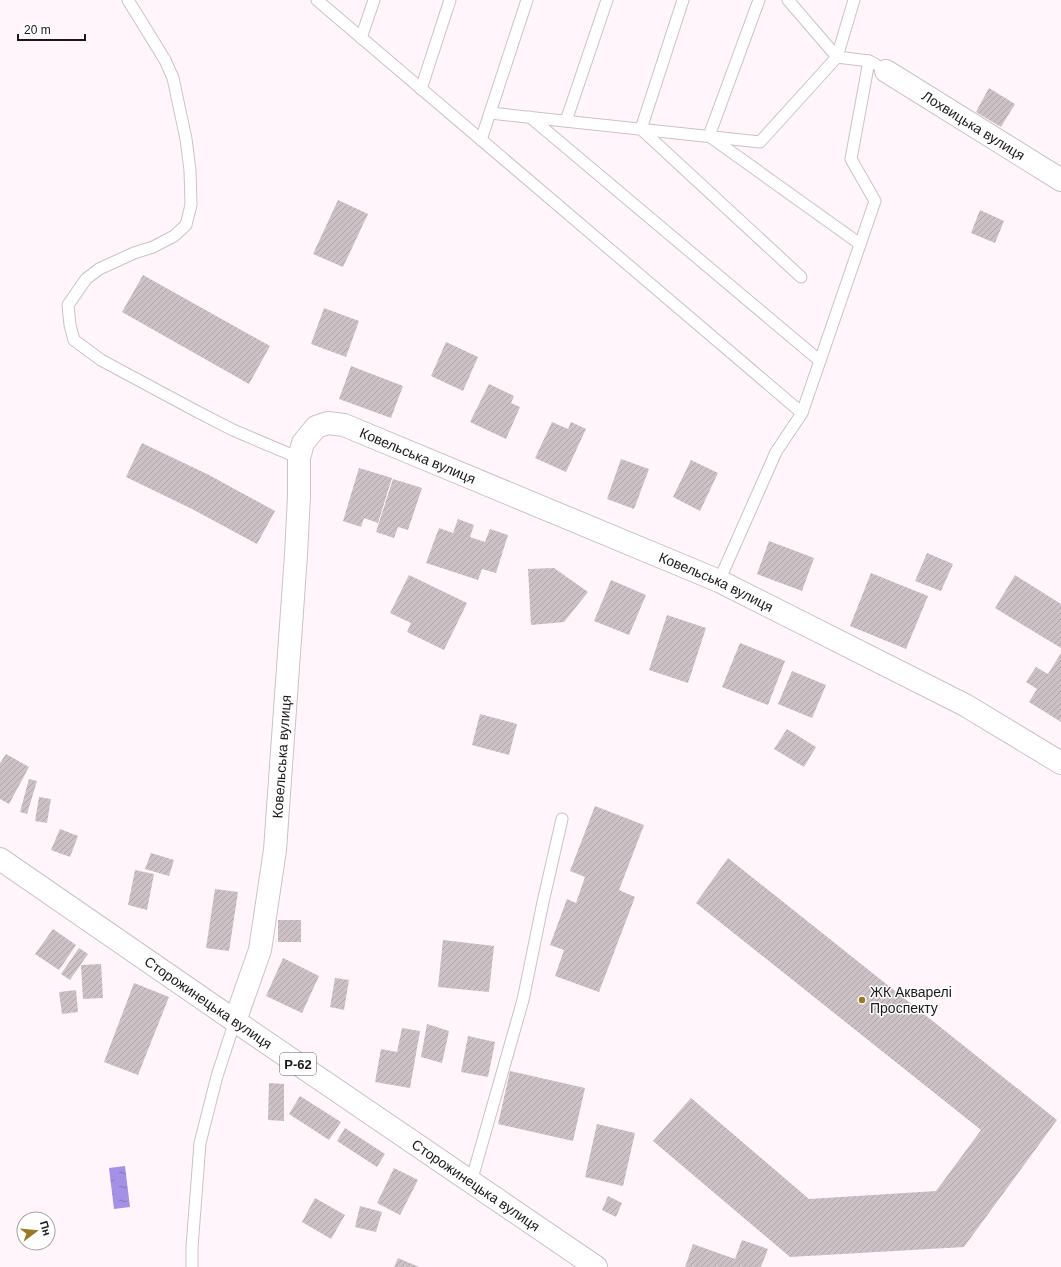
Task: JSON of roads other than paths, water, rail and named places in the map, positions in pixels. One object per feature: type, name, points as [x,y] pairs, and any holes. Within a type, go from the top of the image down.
[{"type":"street","name":"Лохвицька вулиця","points":[[878,66],[1061,180]]},
{"type":"street","name":"Ковельська вулиця","points":[[235,1021],[260,950],[275,850],[296,548],[299,496],[299,458],[303,443],[316,427],[328,423],[344,425],[719,581],[965,705],[1061,763]]},
{"type":"street","name":"Сторожинецька вулиця","points":[[0,859],[596,1267]]},
{"type":"lane","points":[[128,0],[165,60],[173,78],[186,139],[190,170],[191,205],[186,225],[174,236],[153,247],[134,253],[99,270],[86,279],[68,305],[70,325],[74,340],[101,360],[196,411],[233,430],[299,458]]},
{"type":"lane","points":[[317,0],[802,413]]},
{"type":"lane","points":[[361,38],[374,0]]},
{"type":"lane","points":[[421,89],[450,0]]},
{"type":"lane","points":[[481,140],[527,0]]},
{"type":"lane","points":[[566,121],[607,0]]},
{"type":"lane","points":[[641,129],[683,0]]},
{"type":"lane","points":[[709,136],[759,0]]},
{"type":"lane","points":[[719,581],[776,452],[802,413],[875,201],[851,159],[878,66],[837,57],[788,0]]},
{"type":"lane","points":[[490,113],[760,142],[837,57],[854,0]]},
{"type":"lane","points":[[530,117],[820,361]]},
{"type":"lane","points":[[641,129],[801,277]]},
{"type":"lane","points":[[709,136],[860,244]]},
{"type":"lane","points":[[471,1182],[523,1000],[562,819]]},
{"type":"lane","points":[[192,1267],[192,1247],[200,1143],[217,1076],[235,1021]]},
{"type":"water","points":[[125,1166],[130,1207],[114,1209],[109,1168]]},
{"type":"place","name":"ЖК Акварелі Проспекту","points":[[862,1000]]}]
